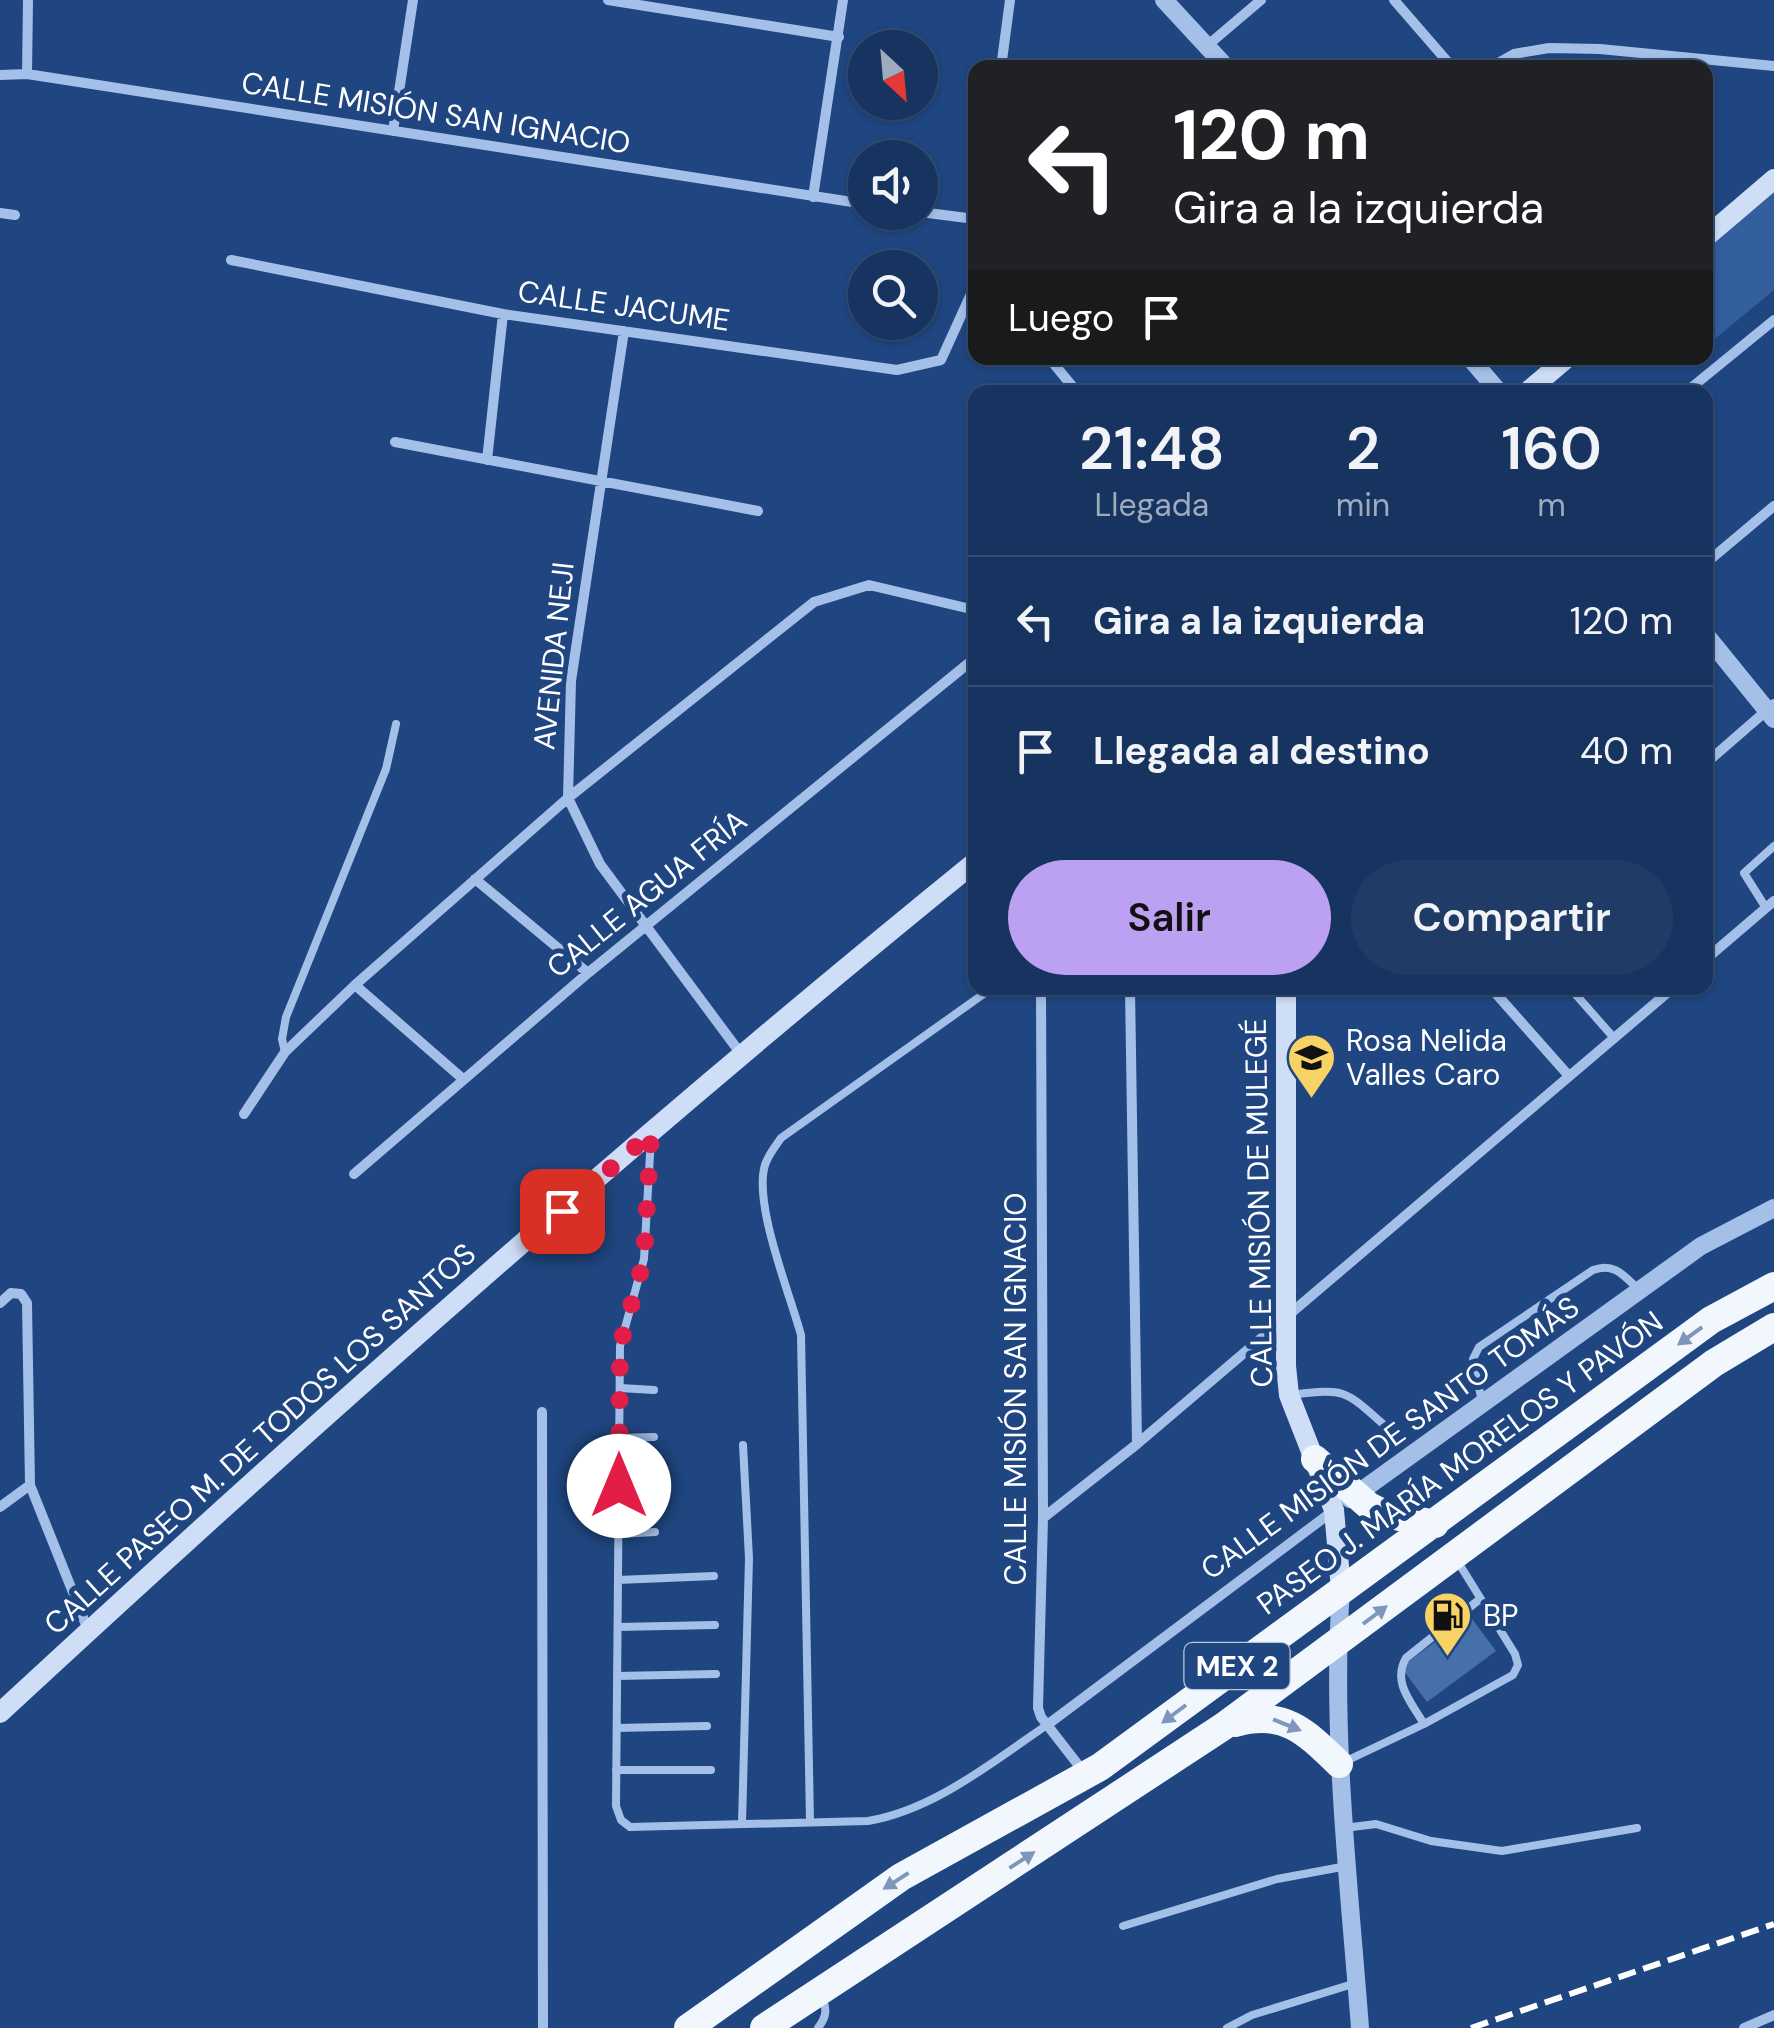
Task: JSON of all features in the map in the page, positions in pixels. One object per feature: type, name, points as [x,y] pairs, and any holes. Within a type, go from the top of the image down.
[{"type":"highway","name":"PASEO J. MARÍA MORELOS Y PAVÓN","points":[[688,2028],[901,1877],[1086,1775],[1142,1738],[1340,1589],[1712,1320],[1774,1286]]},
{"type":"highway","name":"MEX 2","points":[[764,2028],[1224,1726],[1714,1363],[1774,1327]]},
{"type":"highway","points":[[1315,1458],[1345,1503],[1435,1524]]},
{"type":"highway","points":[[1224,1726],[1248,1719],[1284,1721],[1300,1728],[1340,1764]]},
{"type":"main road","points":[[1713,231],[1774,179]]},
{"type":"main road","points":[[1535,385],[1559,365]]},
{"type":"main road","name":"CALLE PASEO M. DE TODOS LOS SANTOS","points":[[0,1713],[206,1522],[741,1054],[968,868]]},
{"type":"main road","name":"CALLE MISIÓN DE MULEGÉ","points":[[1286,995],[1285,1316],[1289,1395],[1315,1458]]},
{"type":"main road","points":[[1340,1589],[1345,1503]]},
{"type":"street","points":[[27,74],[28,0]]},
{"type":"street","points":[[393,132],[414,0]]},
{"type":"street","points":[[608,0],[838,37]]},
{"type":"street","points":[[812,197],[844,0]]},
{"type":"street","points":[[1002,60],[1010,0]]},
{"type":"street","points":[[1164,0],[1220,60]]},
{"type":"street","points":[[1208,45],[1260,0]]},
{"type":"street","points":[[1394,0],[1446,60]]},
{"type":"street","points":[[1503,60],[1514,54],[1549,48],[1713,60]]},
{"type":"street","points":[[1713,60],[1774,66]]},
{"type":"street","name":"CALLE MISIÓN SAN IGNACIO","points":[[0,76],[27,74],[848,202]]},
{"type":"street","points":[[0,214],[16,216]]},
{"type":"street","points":[[938,214],[968,218]]},
{"type":"street","name":"CALLE JACUME","points":[[231,260],[503,314],[897,370],[941,360],[968,306]]},
{"type":"street","points":[[486,460],[503,314]]},
{"type":"street","points":[[1695,385],[1774,320]]},
{"type":"street","name":"AVENIDA NEJI","points":[[624,331],[570,682],[568,798],[600,864],[741,1054]]},
{"type":"street","points":[[1055,365],[1072,385]]},
{"type":"street","points":[[1476,365],[1493,385]]},
{"type":"street","points":[[394,442],[758,511]]},
{"type":"street","points":[[1713,557],[1774,506]]},
{"type":"street","points":[[244,1114],[285,1052],[355,984],[568,798],[814,602],[869,585],[968,608]]},
{"type":"street","points":[[1713,643],[1772,711],[1713,758]]},
{"type":"street","name":"CALLE AGUA FRÍA","points":[[354,1174],[588,974],[968,664]]},
{"type":"street","points":[[475,879],[588,974]]},
{"type":"street","points":[[1713,953],[1770,904]]},
{"type":"street","points":[[355,984],[463,1079]]},
{"type":"street","name":"CALLE MISIÓN SAN IGNACIO","points":[[1041,995],[1043,1518],[1037,1698],[1047,1725],[1086,1775]]},
{"type":"street","points":[[1130,995],[1136,1444]]},
{"type":"street","points":[[1497,995],[1569,1076]]},
{"type":"street","points":[[1043,1518],[1136,1444],[1666,995]]},
{"type":"street","name":"CALLE MISIÓN DE SANTO TOMÁS","points":[[1047,1725],[1639,1290],[1701,1246],[1774,1208]]},
{"type":"street","points":[[0,1303],[11,1293],[21,1294],[26,1303],[30,1485],[88,1631]]},
{"type":"street","points":[[542,1412],[543,2028]]},
{"type":"street","points":[[0,1507],[30,1485]]},
{"type":"street","points":[[1340,1589],[1340,1764],[1360,2028]]},
{"type":"street","points":[[1744,2028],[1774,2015]]},
{"type":"lane","points":[[285,1052],[282,1039],[286,1017],[386,769],[396,724]]},
{"type":"lane","points":[[1770,904],[1744,873],[1774,846]]},
{"type":"lane","points":[[810,1822],[801,1336],[786,1279],[769,1236],[763,1169],[781,1138],[982,995]]},
{"type":"lane","points":[[1576,995],[1614,1038]]},
{"type":"lane","points":[[651,1133],[644,1259],[620,1346],[616,1806],[621,1820],[630,1827],[868,1821],[891,1817],[917,1807],[1047,1725]]},
{"type":"lane","points":[[1482,1404],[1474,1359],[1478,1347],[1594,1270],[1606,1266],[1616,1269],[1639,1290]]},
{"type":"lane","points":[[620,1388],[654,1390]]},
{"type":"lane","points":[[1289,1395],[1336,1390],[1350,1394],[1383,1424]]},
{"type":"lane","points":[[619,1438],[654,1437]]},
{"type":"lane","points":[[742,1445],[749,1558],[742,1824]]},
{"type":"lane","points":[[619,1486],[652,1486]]},
{"type":"lane","points":[[1340,1764],[1424,1724],[1512,1675],[1518,1664],[1516,1654],[1435,1524]]},
{"type":"lane","points":[[618,1534],[655,1532]]},
{"type":"lane","points":[[618,1580],[714,1576]]},
{"type":"lane","points":[[1424,1724],[1400,1681],[1399,1670],[1406,1658],[1480,1599]]},
{"type":"lane","points":[[618,1627],[715,1625]]},
{"type":"lane","points":[[617,1676],[716,1674]]},
{"type":"lane","points":[[617,1728],[708,1726]]},
{"type":"lane","points":[[616,1770],[711,1770]]},
{"type":"lane","points":[[1344,1828],[1376,1824],[1432,1842],[1502,1851],[1638,1828]]},
{"type":"lane","points":[[1123,1926],[1277,1879],[1347,1866]]},
{"type":"lane","points":[[1227,2028],[1252,2015],[1356,1983]]},
{"type":"lane","points":[[818,2028],[825,2020],[826,2009],[820,1992]]},
{"type":"shaded area","points":[[1774,192],[1774,290],[1713,340],[1713,244]]},
{"type":"building","name":"BP","points":[[1470,1616],[1496,1651],[1427,1702],[1401,1667]]},
{"type":"railway","points":[[1471,2028],[1774,1924]]},
{"type":"place","name":"Rosa Nelida Valles Caro","points":[[1311,1100]]},
{"type":"place","name":"BP","points":[[1448,1658]]},
{"type":"route","points":[[562,1211],[651,1133],[644,1259],[620,1346],[619,1486]]}]
